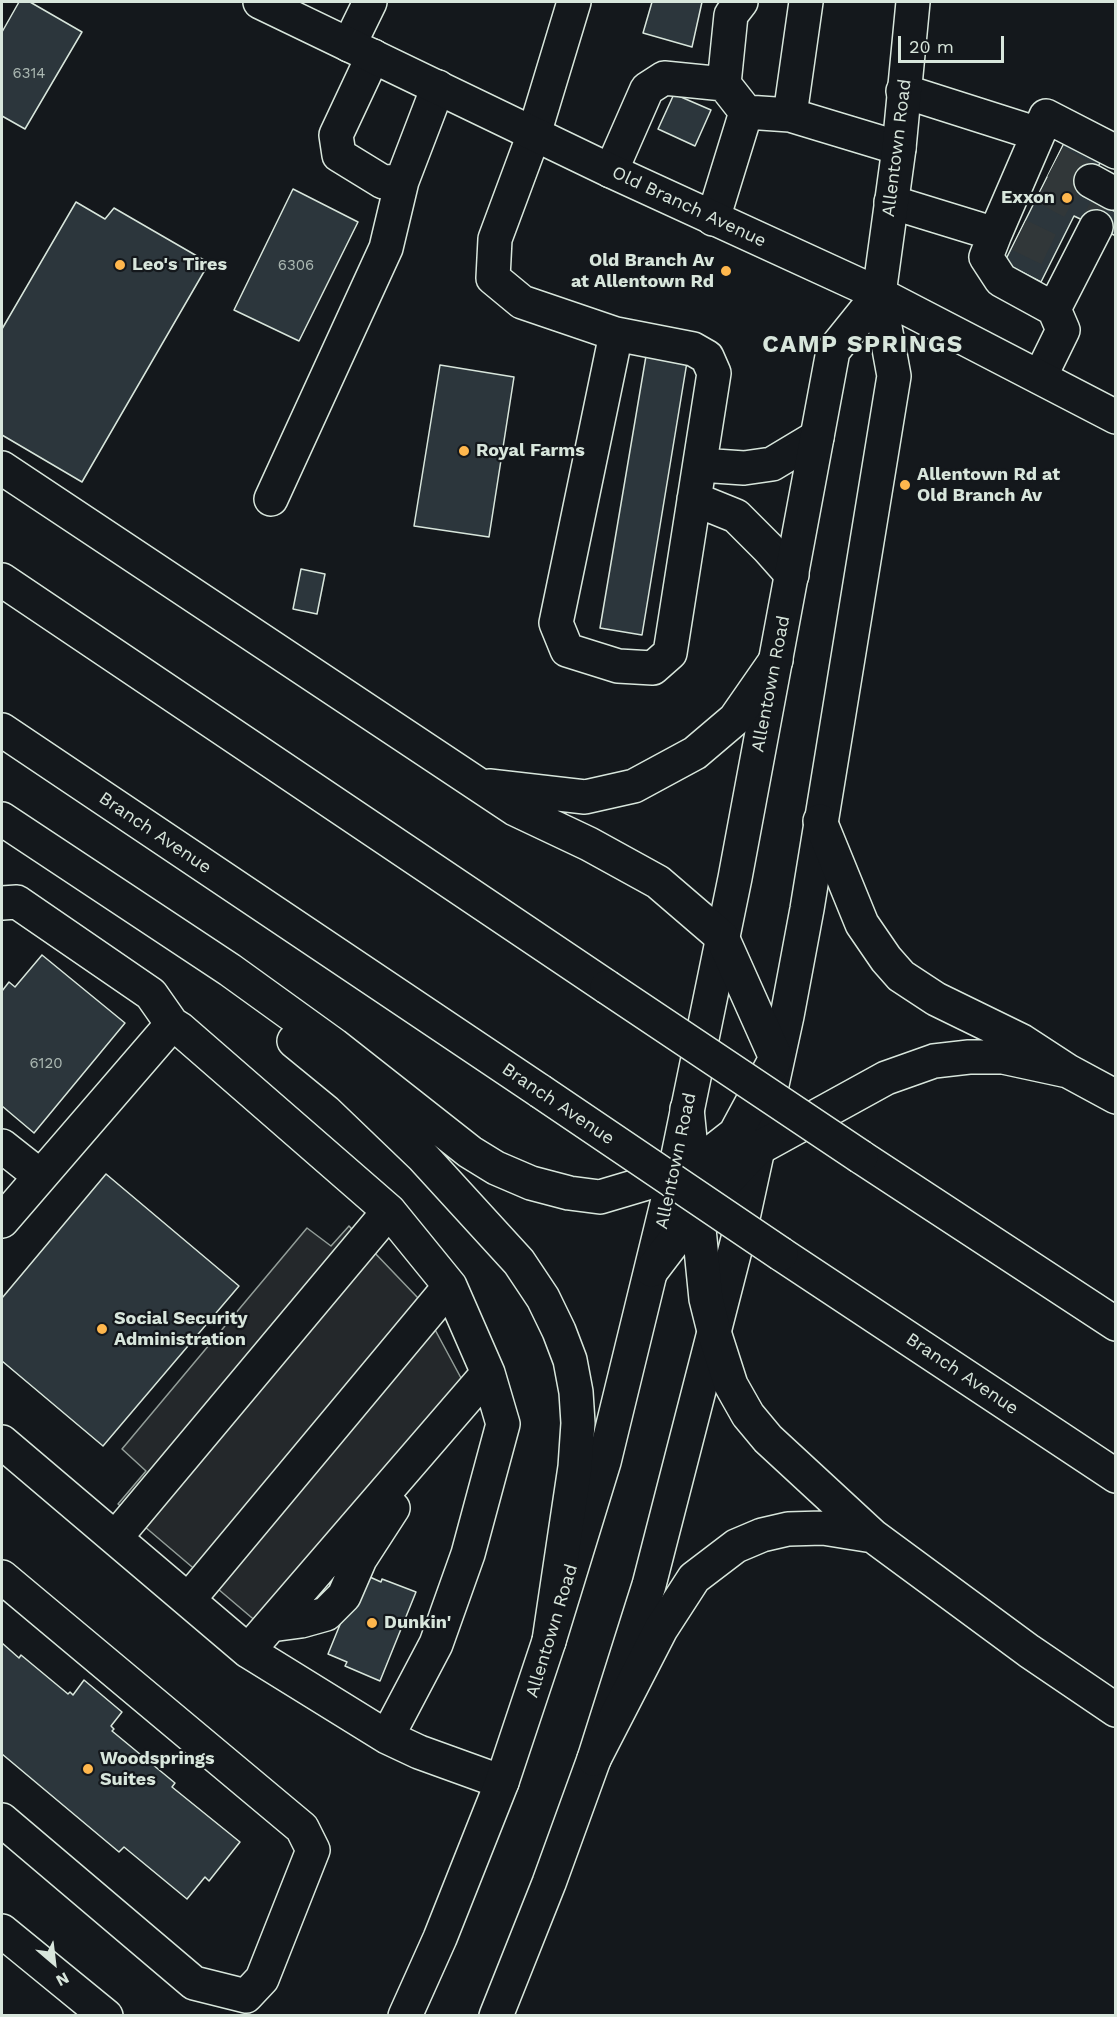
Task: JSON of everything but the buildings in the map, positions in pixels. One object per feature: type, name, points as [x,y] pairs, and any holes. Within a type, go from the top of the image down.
[{"type":"main road","name":"Old Branch Avenue","points":[[261,2],[611,171],[879,294],[1116,417]]},
{"type":"main road","points":[[370,2],[361,50],[336,135],[339,156],[383,182],[402,181]]},
{"type":"main road","points":[[574,2],[534,134],[495,238],[493,278],[522,302],[616,334],[693,348],[707,357],[714,373],[670,653],[653,668],[618,666],[567,650],[556,622],[616,334]]},
{"type":"main road","points":[[741,2],[731,15],[724,84],[746,112],[790,115],[899,148]]},
{"type":"main road","points":[[790,115],[806,2]]},
{"type":"main road","name":"Allentown Road","points":[[496,2016],[549,1883],[594,1759],[649,1585],[715,1335],[807,909],[894,376],[879,294],[899,148],[903,91],[914,2]]},
{"type":"main road","points":[[611,171],[647,89],[664,78],[724,84]]},
{"type":"main road","points":[[271,499],[386,248],[402,181],[438,87]]},
{"type":"main road","points":[[903,91],[1037,161]]},
{"type":"main road","points":[[713,219],[746,112]]},
{"type":"main road","points":[[1054,309],[1001,280],[986,257],[1004,232],[1037,161],[1046,116],[1116,152]]},
{"type":"main road","points":[[1040,377],[1063,330],[1054,309],[1066,258],[1104,199]]},
{"type":"main road","points":[[891,202],[1004,232]]},
{"type":"main road","name":"Allentown Road","points":[[405,2016],[440,1938],[502,1782],[549,1641],[604,1462],[652,1270],[684,1171],[687,1109],[735,878],[833,351],[879,294]]},
{"type":"main road","points":[[700,465],[744,468],[772,464],[817,437]]},
{"type":"main road","points":[[2,468],[515,809],[589,844],[658,882],[722,937],[776,1058],[735,1134],[684,1171],[600,1197],[569,1193],[531,1183],[495,1168],[470,1152],[334,1045],[213,958],[2,819]]},
{"type":"main road","points":[[694,499],[736,516],[792,575]]},
{"type":"main road","points":[[2,580],[861,1157],[1116,1324]]},
{"type":"main road","points":[[480,785],[585,796],[634,786],[695,753],[735,719],[776,660]]},
{"type":"main road","name":"Branch Avenue","points":[[2,730],[781,1254],[1116,1476]]},
{"type":"main road","points":[[820,821],[862,924],[886,959],[901,975],[936,999],[1022,1041],[1068,1071],[1116,1097]]},
{"type":"main road","points":[[122,898],[348,1086],[415,1149],[519,1262],[543,1298],[570,1360],[576,1392],[578,1423],[575,1467],[549,1641]]},
{"type":"main road","points":[[2,903],[17,902],[151,994],[172,1024],[389,1211],[450,1286],[488,1373],[503,1424],[491,1476],[468,1554],[436,1644],[387,1737]]},
{"type":"main road","points":[[2,1221],[172,1024]]},
{"type":"main road","points":[[652,1270],[697,1211],[757,1149],[886,1078],[934,1061],[969,1057],[1003,1057],[1068,1071]]},
{"type":"main road","points":[[2,1146],[40,1176]]},
{"type":"main road","points":[[684,1171],[697,1211],[706,1299],[715,1335],[731,1385],[748,1415],[768,1439],[873,1536],[1029,1651],[1116,1710]]},
{"type":"main road","points":[[116,1538],[389,1211]]},
{"type":"main road","points":[[189,1599],[450,1286]]},
{"type":"main road","points":[[248,1651],[488,1373]]},
{"type":"main road","points":[[2,1442],[248,1651],[387,1737],[419,1752],[502,1782]]},
{"type":"main road","points":[[594,1759],[661,1629],[694,1578],[735,1546],[762,1535],[788,1529],[823,1528],[873,1536]]},
{"type":"main road","points":[[2,1577],[302,1828],[313,1850],[262,1979],[246,1996],[195,1983],[5,1829]]},
{"type":"main road","points":[[2,1931],[106,2016]]},
{"type":"shaded area","name":"Social Security Administration","points":[[349,1226],[418,1298],[475,1404],[278,1640],[118,1504],[146,1471],[122,1449],[307,1228],[331,1246]]},
{"type":"tunnel","points":[[1055,162],[1091,181]]},
{"type":"tunnel","points":[[1043,187],[1101,218]]},
{"type":"tunnel","points":[[1019,235],[1056,253]]},
{"type":"place","name":"Exxon","points":[[1067,198]]},
{"type":"place","name":"Leo's Tires","points":[[120,265]]},
{"type":"place","name":"Old Branch Av at Allentown Rd","points":[[726,271]]},
{"type":"place","name":"Royal Farms","points":[[464,451]]},
{"type":"place","name":"Allentown Rd at Old Branch Av","points":[[905,485]]},
{"type":"place","name":"Social Security Administration","points":[[102,1329]]},
{"type":"place","name":"Dunkin'","points":[[372,1623]]},
{"type":"place","name":"Woodsprings Suites","points":[[88,1769]]},
{"type":"district","name":"CAMP SPRINGS","points":[[863,345]]}]
